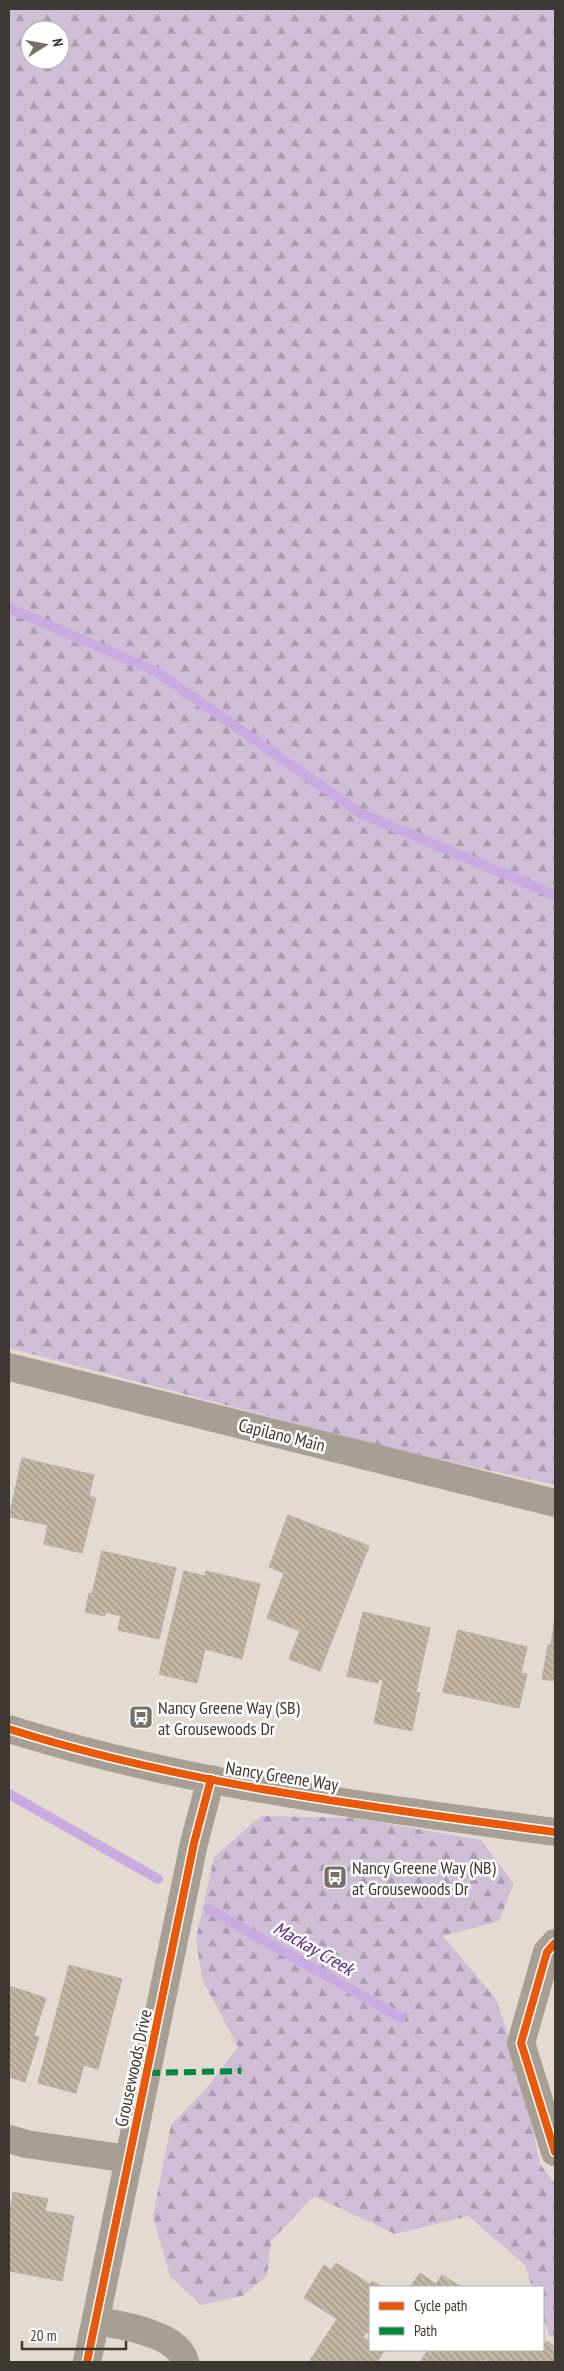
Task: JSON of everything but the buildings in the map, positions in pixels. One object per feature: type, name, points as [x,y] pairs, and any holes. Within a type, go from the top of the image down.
[{"type":"street","name":"Capilano Main","points":[[9,1366],[555,1503]]},
{"type":"street","name":"Nancy Greene Way","points":[[9,1729],[43,1740],[211,1779],[380,1808],[555,1832]]},
{"type":"street","name":"Grousewoods Drive","points":[[88,2362],[194,1843],[211,1779]]},
{"type":"street","points":[[555,1943],[547,1952],[521,2043],[555,2152]]},
{"type":"street","points":[[9,2139],[26,2144],[129,2159]]},
{"type":"street","points":[[96,2321],[128,2326],[152,2333],[170,2344],[184,2358],[185,2362]]},
{"type":"green space","points":[[9,9],[555,9],[555,1485],[393,1449],[9,1348]]},
{"type":"green space","points":[[261,1816],[355,1818],[481,1840],[514,1884],[499,1921],[443,1936],[496,1999],[523,2078],[540,2164],[555,2184],[555,2338],[549,2335],[544,2321],[544,2286],[532,2286],[525,2265],[468,2216],[395,2234],[314,2196],[271,2241],[267,2276],[242,2296],[201,2305],[170,2276],[153,2216],[171,2125],[206,2089],[238,2047],[202,1979],[196,1939],[214,1857]]},
{"type":"waterway","points":[[9,608],[157,672],[360,813],[555,895]]},
{"type":"waterway","name":"Mackay Creek","points":[[9,1794],[158,1879]]},
{"type":"waterway","name":"Mackay Creek","points":[[209,1909],[401,2018]]},
{"type":"marked path","points":[[148,2073],[241,2071]]},
{"type":"cycle path","points":[[9,1729],[143,1765],[211,1780],[349,1803],[555,1832]]},
{"type":"cycle path","points":[[87,2362],[194,1843],[211,1779]]},
{"type":"cycle path","points":[[555,1943],[547,1952],[521,2043],[555,2152]]},
{"type":"place","name":"Nancy Greene Way (SB) at Grousewoods Dr","points":[[141,1717]]},
{"type":"place","name":"Nancy Greene Way (NB) at Grousewoods Dr","points":[[335,1877]]}]
